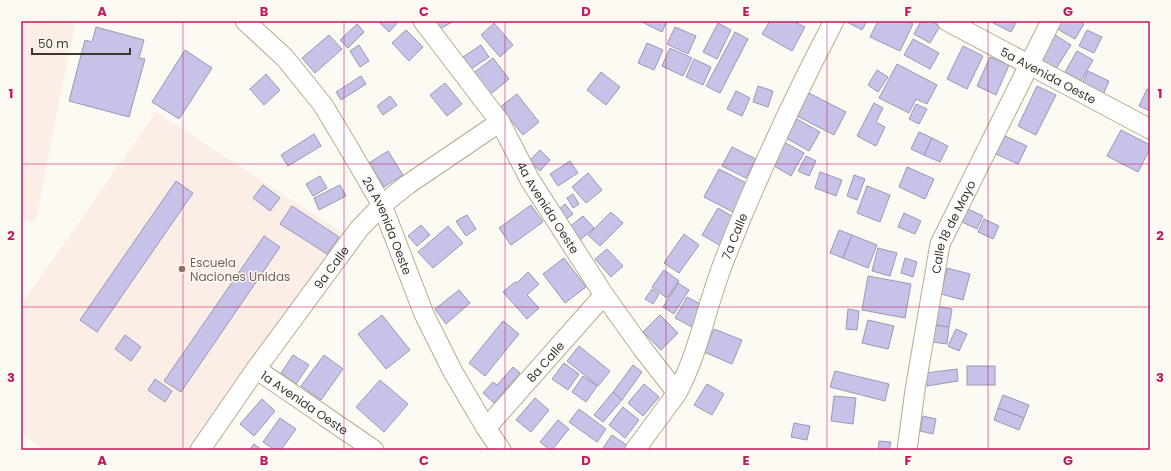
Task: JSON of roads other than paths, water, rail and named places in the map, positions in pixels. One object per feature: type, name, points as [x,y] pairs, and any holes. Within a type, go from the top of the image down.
[{"type":"street","name":"2a Avenida Oeste","points":[[245,21],[285,58],[323,105],[350,150],[382,206],[424,314],[453,372],[486,428],[501,450]]},
{"type":"street","name":"4a Avenida Oeste","points":[[423,21],[500,122],[530,180],[604,295],[677,393]]},
{"type":"street","name":"7a Calle","points":[[637,450],[682,384],[723,263],[754,186],[797,93],[834,21]]},
{"type":"street","name":"5a Avenida Oeste","points":[[946,21],[1150,129]]},
{"type":"street","name":"Calle 18 de Mayo","points":[[907,450],[915,390],[940,244],[1051,21]]},
{"type":"street","name":"9a Calle","points":[[200,450],[256,369],[359,229],[382,206],[407,185],[500,122]]},
{"type":"street","name":"8a Calle","points":[[486,428],[604,295]]},
{"type":"street","name":"1a Avenida Oeste","points":[[256,369],[374,450]]},
{"type":"place","name":"Escuela Naciones Unidas","points":[[182,269]]}]
